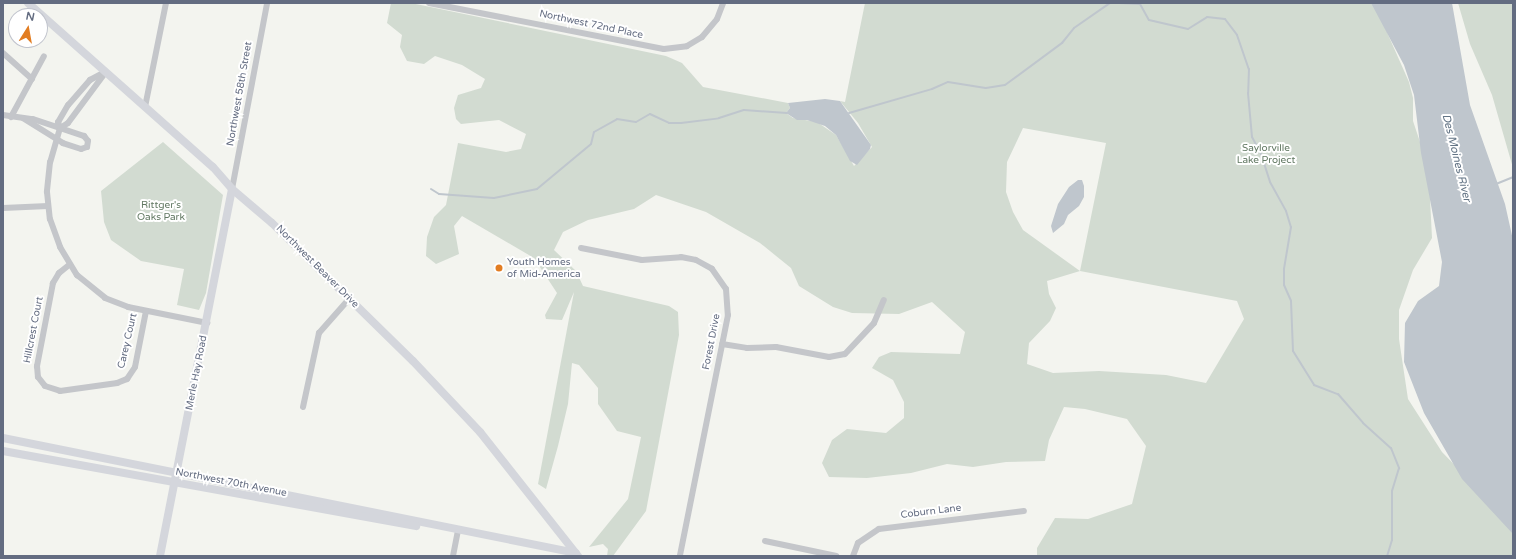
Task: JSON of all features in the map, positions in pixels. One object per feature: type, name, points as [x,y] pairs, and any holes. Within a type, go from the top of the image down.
[{"type":"main road","name":"Northwest Beaver Drive","points":[[28,3],[213,167],[232,189],[272,223],[349,299],[480,432],[577,554]]},
{"type":"main road","name":"Merle Hay Road","points":[[160,556],[178,473],[232,189]]},
{"type":"main road","name":"Northwest 70th Avenue","points":[[3,438],[577,554]]},
{"type":"main road","name":"Northwest 70th Avenue","points":[[3,451],[175,484],[439,530],[458,530]]},
{"type":"street","points":[[145,107],[166,3]]},
{"type":"street","name":"Northwest 58th Street","points":[[232,189],[267,3]]},
{"type":"street","name":"Northwest 72nd Place","points":[[430,3],[655,48],[676,49],[698,40],[711,29],[723,3]]},
{"type":"street","points":[[3,53],[32,79]]},
{"type":"street","points":[[11,117],[44,56]]},
{"type":"street","points":[[60,128],[68,123],[105,72]]},
{"type":"street","points":[[105,72],[90,80],[68,105],[58,122],[60,128],[48,177],[48,206],[54,233],[69,265],[85,284],[105,298],[146,311],[207,323]]},
{"type":"street","points":[[3,115],[23,118],[84,136],[88,144],[81,149],[63,143],[23,118]]},
{"type":"street","points":[[3,208],[48,206]]},
{"type":"street","name":"Forest Drive","points":[[581,248],[642,260],[681,257],[704,263],[718,275],[728,298],[722,344],[680,556]]},
{"type":"street","name":"Hillcrest Court","points":[[60,391],[44,386],[38,377],[37,366],[53,283],[59,273],[69,265]]},
{"type":"street","points":[[303,407],[319,333],[349,299]]},
{"type":"street","points":[[722,344],[746,348],[776,347],[829,357],[845,354],[874,323],[884,300]]},
{"type":"street","name":"Carey Court","points":[[60,391],[117,384],[127,379],[134,367],[146,311]]},
{"type":"street","name":"Coburn Lane","points":[[853,556],[858,542],[879,529],[1024,511]]},
{"type":"street","points":[[453,556],[458,530]]},
{"type":"street","points":[[765,541],[836,556]]},
{"type":"green space","name":"Saylorville Lake Project","points":[[391,3],[411,3],[666,56],[682,63],[703,87],[788,103],[790,108],[786,113],[793,118],[817,122],[836,135],[854,166],[872,147],[858,123],[840,101],[845,102],[865,3],[1374,3],[1409,82],[1413,98],[1413,121],[1425,157],[1429,178],[1432,238],[1413,270],[1399,310],[1399,339],[1408,399],[1442,452],[1513,525],[1513,556],[1037,556],[1037,548],[1055,518],[1088,519],[1132,504],[1146,446],[1127,419],[1085,409],[1064,407],[1049,440],[1045,461],[1006,462],[973,467],[947,464],[911,473],[867,478],[829,477],[822,463],[832,440],[847,429],[886,433],[904,418],[904,402],[893,380],[872,368],[879,357],[891,352],[960,354],[965,332],[932,302],[899,314],[852,313],[833,307],[799,286],[791,268],[760,243],[706,212],[656,195],[634,209],[588,220],[563,232],[554,250],[576,271],[583,286],[669,306],[678,312],[679,335],[646,511],[613,556],[607,556],[608,549],[603,544],[589,547],[628,499],[641,437],[617,431],[598,404],[598,388],[579,365],[572,363],[568,404],[546,489],[538,484],[574,292],[562,320],[546,319],[545,315],[557,293],[534,258],[462,216],[454,226],[459,254],[436,264],[426,256],[427,237],[434,217],[446,205],[458,143],[506,152],[521,149],[526,134],[499,120],[461,124],[456,119],[454,108],[458,95],[481,88],[485,79],[462,65],[435,56],[424,64],[407,61],[400,47],[402,35],[387,23]],"holes":[[[1023,128],[1106,143],[1080,271],[1023,230],[1013,212],[1006,192],[1007,162]],[[1080,271],[1237,301],[1244,319],[1206,383],[1166,375],[1099,371],[1053,373],[1027,364],[1029,343],[1050,321],[1056,308],[1049,294],[1047,281]]]},
{"type":"green space","points":[[1458,3],[1513,3],[1513,168],[1492,95],[1470,44]]},
{"type":"green space","name":"Rittger's Oaks Park","points":[[163,142],[223,195],[206,293],[199,310],[177,305],[184,269],[141,261],[111,240],[104,222],[101,191]]},
{"type":"water","name":"Des Moines River","points":[[1371,3],[1452,3],[1470,105],[1505,204],[1513,240],[1513,534],[1462,479],[1424,413],[1404,362],[1405,323],[1418,301],[1439,286],[1442,262],[1421,153],[1414,95],[1404,65]]},
{"type":"water","points":[[825,99],[840,101],[871,145],[870,149],[857,165],[850,161],[836,135],[825,126],[807,120],[797,120],[786,113],[790,108],[788,103]]},
{"type":"water","points":[[1078,180],[1082,180],[1084,186],[1084,197],[1079,206],[1068,215],[1064,224],[1053,233],[1051,226],[1058,204],[1069,187]]},
{"type":"waterway","points":[[849,113],[932,89],[948,82],[986,88],[1005,85],[1062,43],[1074,28],[1110,3]]},
{"type":"waterway","points":[[1119,3],[1140,4],[1149,20],[1188,29],[1207,17],[1225,19],[1237,35],[1249,69],[1248,93],[1252,137],[1261,154],[1270,182],[1286,211],[1291,227],[1284,269],[1284,285],[1291,301],[1293,351],[1314,385],[1338,394],[1363,423],[1391,448],[1399,468],[1392,491],[1392,540],[1387,556]]},
{"type":"waterway","points":[[431,189],[439,194],[494,198],[537,189],[591,144],[594,132],[617,119],[636,122],[650,114],[669,123],[681,123],[719,118],[744,110],[787,113]]},
{"type":"waterway","points":[[1496,184],[1513,177]]},
{"type":"place","name":"Youth Homes of Mid-America","points":[[499,268]]}]
